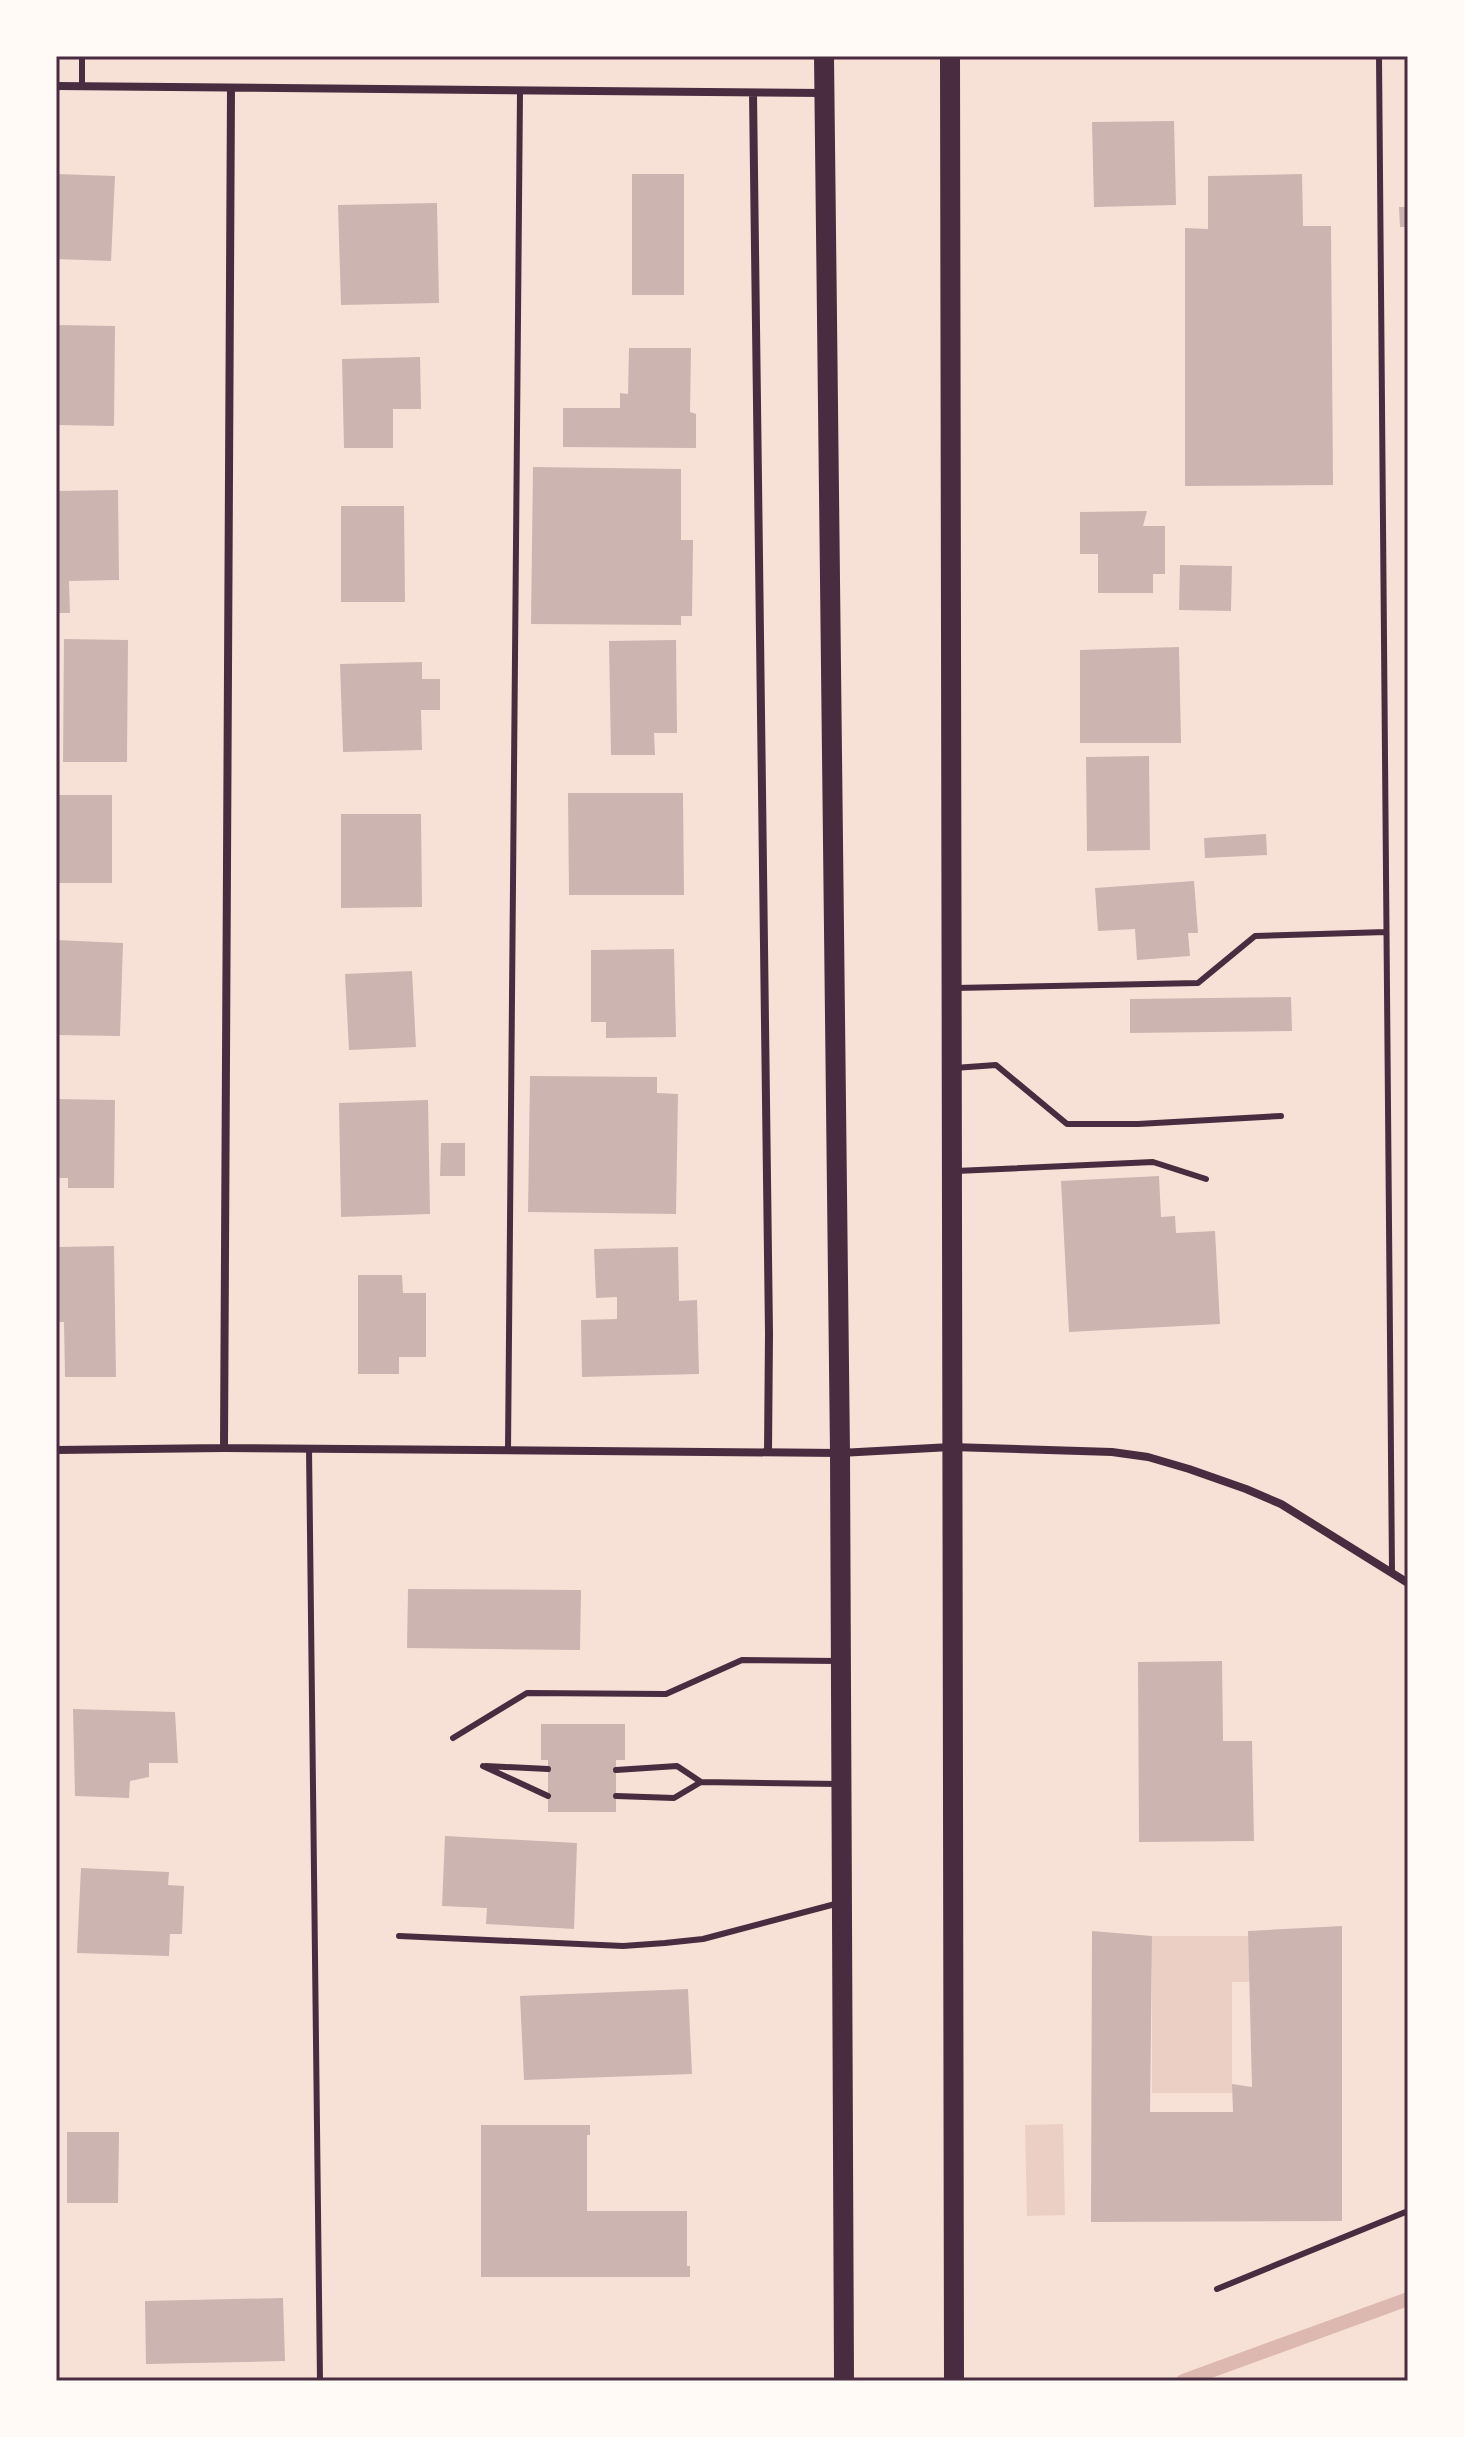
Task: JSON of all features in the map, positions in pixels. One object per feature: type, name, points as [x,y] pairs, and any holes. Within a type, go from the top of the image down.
[{"type":"main road","points":[[824,56],[840,1453],[844,2381]]},
{"type":"main road","points":[[950,56],[954,2381]]},
{"type":"street","points":[[56,86],[824,93]]},
{"type":"street","points":[[224,1448],[231,88]]},
{"type":"street","points":[[753,93],[768,1452]]},
{"type":"street","points":[[56,1450],[309,1448],[840,1453],[951,1447],[1112,1452],[1148,1457],[1189,1469],[1281,1504],[1408,1583]]},
{"type":"lane","points":[[82,56],[82,86]]},
{"type":"lane","points":[[1379,56],[1392,1573]]},
{"type":"lane","points":[[508,1450],[520,91]]},
{"type":"lane","points":[[951,988],[1198,983],[1255,936],[1386,932]]},
{"type":"lane","points":[[951,1069],[996,1065],[1067,1124],[1138,1124],[1281,1116]]},
{"type":"lane","points":[[951,1171],[1153,1162],[1206,1179]]},
{"type":"lane","points":[[309,1448],[320,2381]]},
{"type":"lane","points":[[453,1738],[527,1693],[666,1694],[742,1660],[841,1661]]},
{"type":"lane","points":[[548,1769],[483,1766],[548,1796]]},
{"type":"lane","points":[[616,1770],[677,1766],[701,1782]]},
{"type":"lane","points":[[616,1796],[674,1798],[701,1782],[841,1784]]},
{"type":"lane","points":[[399,1936],[623,1946],[665,1943],[703,1939],[842,1902]]},
{"type":"lane","points":[[1217,2289],[1408,2211]]},
{"type":"shaded area","points":[[1152,1936],[1249,1936],[1249,1982],[1232,1982],[1232,2093],[1152,2093]]},
{"type":"shaded area","points":[[1063,2124],[1065,2215],[1027,2216],[1025,2125]]},
{"type":"building","points":[[1174,121],[1176,205],[1094,207],[1092,122]]},
{"type":"building","points":[[56,174],[115,176],[111,261],[56,259]]},
{"type":"building","points":[[632,174],[684,174],[684,295],[632,295]]},
{"type":"building","points":[[1302,174],[1303,226],[1331,226],[1333,485],[1185,486],[1185,228],[1208,229],[1208,176]]},
{"type":"building","points":[[437,203],[439,303],[341,305],[338,205]]},
{"type":"building","points":[[1399,207],[1408,207],[1408,227],[1400,227]]},
{"type":"building","points":[[56,325],[115,326],[114,426],[56,425]]},
{"type":"building","points":[[629,348],[691,348],[690,412],[696,414],[696,448],[563,447],[563,408],[620,408],[620,393],[628,394]]},
{"type":"building","points":[[420,357],[421,409],[393,409],[393,448],[344,448],[342,359]]},
{"type":"building","points":[[533,467],[681,469],[681,540],[693,540],[692,616],[681,616],[681,625],[531,624]]},
{"type":"building","points":[[118,490],[119,580],[69,581],[70,613],[56,613],[56,491]]},
{"type":"building","points":[[341,506],[404,506],[405,602],[341,602]]},
{"type":"building","points":[[1147,511],[1143,526],[1165,526],[1165,574],[1153,574],[1153,593],[1098,593],[1098,554],[1080,554],[1080,512]]},
{"type":"building","points":[[1180,565],[1232,566],[1231,611],[1179,610]]},
{"type":"building","points":[[64,639],[128,640],[127,762],[63,762]]},
{"type":"building","points":[[676,640],[677,733],[654,733],[655,755],[611,755],[609,641]]},
{"type":"building","points":[[1179,647],[1181,743],[1080,743],[1080,650]]},
{"type":"building","points":[[422,662],[422,679],[440,679],[440,710],[421,710],[422,750],[343,752],[340,664]]},
{"type":"building","points":[[1149,756],[1150,850],[1087,851],[1086,757]]},
{"type":"building","points":[[568,793],[683,793],[684,895],[569,895]]},
{"type":"building","points":[[56,795],[112,795],[112,883],[56,883]]},
{"type":"building","points":[[341,814],[421,814],[422,907],[341,908]]},
{"type":"building","points":[[1266,834],[1267,855],[1205,858],[1204,838]]},
{"type":"building","points":[[1194,881],[1198,933],[1188,933],[1190,956],[1137,960],[1135,929],[1098,931],[1095,888]]},
{"type":"building","points":[[56,940],[123,943],[120,1036],[56,1035]]},
{"type":"building","points":[[674,949],[676,1037],[606,1038],[606,1022],[591,1022],[591,950]]},
{"type":"building","points":[[412,971],[416,1047],[349,1050],[345,974]]},
{"type":"building","points":[[1291,997],[1292,1031],[1130,1033],[1130,999]]},
{"type":"building","points":[[530,1076],[657,1077],[657,1093],[678,1094],[676,1214],[528,1212]]},
{"type":"building","points":[[56,1099],[115,1100],[114,1188],[68,1188],[68,1178],[56,1178]]},
{"type":"building","points":[[428,1100],[430,1214],[341,1217],[339,1103]]},
{"type":"building","points":[[441,1143],[465,1143],[465,1176],[440,1176]]},
{"type":"building","points":[[1159,1176],[1161,1217],[1175,1216],[1176,1233],[1215,1231],[1220,1324],[1069,1332],[1061,1181]]},
{"type":"building","points":[[114,1246],[116,1377],[65,1377],[64,1322],[56,1322],[56,1247]]},
{"type":"building","points":[[678,1247],[679,1301],[697,1300],[699,1374],[582,1377],[581,1320],[617,1319],[617,1297],[596,1298],[594,1249]]},
{"type":"building","points":[[358,1275],[402,1275],[403,1293],[426,1293],[426,1357],[399,1357],[399,1374],[358,1374]]},
{"type":"building","points":[[408,1589],[581,1590],[580,1650],[407,1648]]},
{"type":"building","points":[[1222,1661],[1223,1741],[1252,1741],[1254,1841],[1139,1842],[1138,1662]]},
{"type":"building","points":[[73,1709],[175,1712],[178,1763],[149,1763],[149,1777],[130,1781],[129,1798],[75,1796]]},
{"type":"building","points":[[541,1724],[625,1724],[625,1760],[616,1760],[616,1812],[548,1812],[548,1760],[541,1760]]},
{"type":"building","points":[[445,1836],[577,1843],[574,1929],[486,1924],[487,1908],[442,1906]]},
{"type":"building","points":[[81,1868],[169,1872],[168,1885],[184,1886],[182,1934],[170,1934],[169,1956],[77,1953]]},
{"type":"building","points":[[1342,1926],[1342,2221],[1091,2222],[1092,1931],[1152,1936],[1150,2112],[1233,2112],[1232,2084],[1252,2087],[1248,1931]]},
{"type":"building","points":[[688,1989],[692,2074],[524,2080],[520,1996]]},
{"type":"building","points":[[481,2125],[590,2125],[590,2135],[587,2135],[587,2211],[687,2211],[687,2266],[690,2266],[690,2277],[481,2277]]},
{"type":"building","points":[[67,2132],[119,2132],[118,2203],[67,2203]]},
{"type":"building","points":[[283,2298],[285,2361],[146,2364],[145,2301]]},
{"type":"waterway","points":[[1183,2381],[1408,2299]]}]
